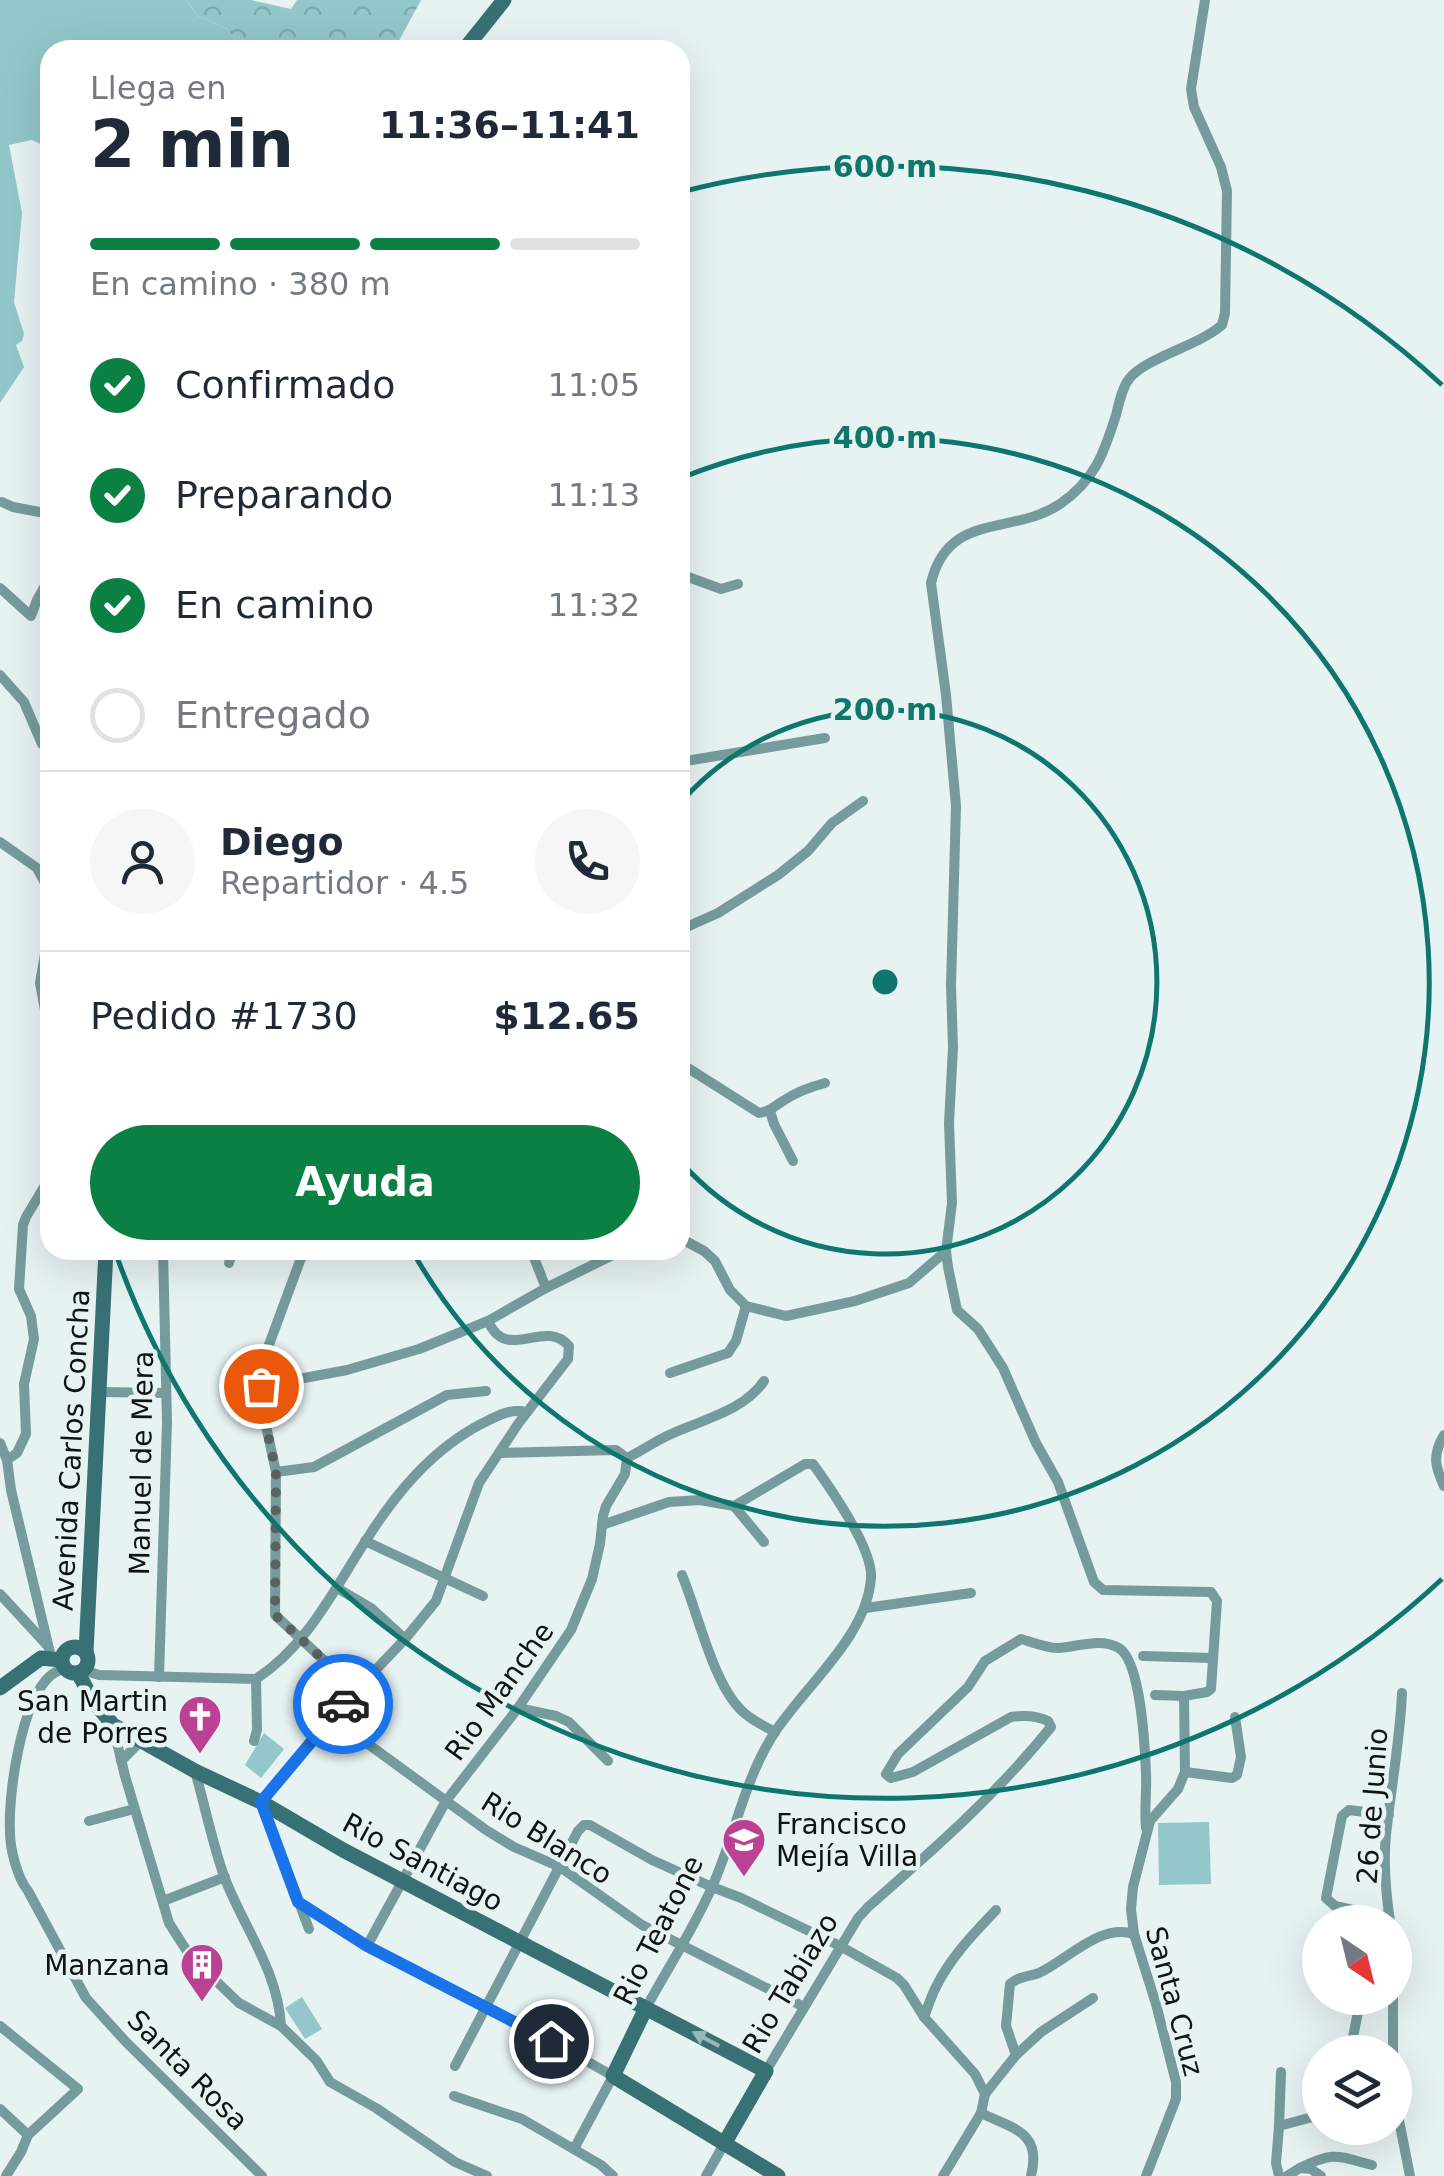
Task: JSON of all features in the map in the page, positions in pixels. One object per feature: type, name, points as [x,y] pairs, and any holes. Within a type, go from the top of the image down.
[{"type":"street","points":[[472,40],[504,0]]},
{"type":"street","points":[[1154,1695],[1184,1696],[1211,1689],[1217,1600],[1211,1592],[1103,1590],[1094,1582],[1058,1482],[1003,1368],[978,1328],[958,1310],[946,1250],[952,1203],[949,1123],[956,806],[931,583],[935,567],[954,540],[1042,512],[1063,502],[1082,486],[1105,452],[1132,374],[1205,338],[1222,325],[1227,190],[1194,107],[1191,89],[1205,0]]},
{"type":"street","points":[[2,502],[40,512]]},
{"type":"street","points":[[690,577],[721,588],[738,584]]},
{"type":"street","points":[[0,588],[30,616],[40,598]]},
{"type":"street","points":[[1,677],[24,702],[40,739]]},
{"type":"street","points":[[690,760],[826,738]]},
{"type":"street","points":[[690,926],[718,913],[778,875],[808,851],[832,823],[863,802]]},
{"type":"street","points":[[0,842],[40,874]]},
{"type":"street","points":[[690,1070],[759,1113],[770,1112],[791,1096],[825,1082]]},
{"type":"street","points":[[770,1112],[793,1161]]},
{"type":"street","points":[[7,1460],[17,1452],[26,1434],[24,1384],[34,1339],[31,1316],[19,1289],[24,1225],[40,1195]]},
{"type":"street","points":[[690,1243],[715,1261],[730,1290],[746,1306],[786,1316],[855,1301],[909,1283],[946,1250]]},
{"type":"street","name":"Avenida Carlos Concha","points":[[64,1662],[88,1660],[106,1260]]},
{"type":"street","name":"Manuel de Mera","points":[[159,1676],[166,1394],[163,1260]]},
{"type":"street","points":[[301,1260],[260,1369],[262,1407],[276,1472],[275,1615],[356,1690]]},
{"type":"street","points":[[535,1260],[546,1288]]},
{"type":"street","points":[[261,1386],[347,1370],[418,1349],[488,1321],[603,1260]]},
{"type":"street","points":[[670,1373],[728,1353],[736,1341],[746,1306]]},
{"type":"street","points":[[309,1929],[261,1802],[436,1600],[479,1483],[526,1412],[565,1364],[569,1346],[561,1338],[504,1339],[495,1335],[488,1321]]},
{"type":"street","points":[[499,1453],[616,1450],[627,1458],[733,1408],[764,1381]]},
{"type":"street","points":[[276,1472],[314,1467],[447,1395],[486,1390]]},
{"type":"street","points":[[100,1392],[166,1394]]},
{"type":"street","points":[[0,1688],[36,1661],[64,1662],[99,1675],[256,1679],[274,1667],[316,1620],[388,1508],[428,1461],[486,1421],[511,1411],[526,1412]]},
{"type":"street","points":[[1444,1436],[1434,1458],[1444,1486]]},
{"type":"street","points":[[0,1443],[7,1460],[10,1490],[64,1662]]},
{"type":"street","name":"Rio Manche","points":[[367,1946],[446,1800],[518,1708],[572,1630],[592,1579],[606,1506],[625,1474],[627,1458]]},
{"type":"street","name":"Rio Teatone","points":[[574,2149],[712,1888],[757,1765],[775,1732],[866,1608],[871,1577],[863,1543],[813,1464],[806,1464],[734,1506]]},
{"type":"street","points":[[602,1525],[669,1502],[700,1500],[734,1506],[764,1542]]},
{"type":"street","points":[[365,1541],[482,1596]]},
{"type":"street","points":[[682,1575],[729,1694],[744,1713],[775,1732]]},
{"type":"street","points":[[338,1588],[370,1608],[405,1638]]},
{"type":"street","points":[[866,1608],[971,1593]]},
{"type":"street","points":[[0,1594],[64,1662]]},
{"type":"street","name":"Rio Tabiazo","points":[[706,2176],[840,1946],[868,1907],[939,1846],[1051,1726],[1042,1717],[1012,1717],[913,1772],[891,1778],[886,1774],[893,1760],[968,1687],[985,1661],[1020,1639],[1056,1648],[1085,1643],[1117,1647],[1124,1654],[1133,1670],[1144,1730],[1146,1834]]},
{"type":"street","points":[[64,1662],[64,1652],[71,1647],[86,1652]]},
{"type":"street","points":[[1143,1656],[1212,1658]]},
{"type":"street","name":"Rio Santiago","points":[[64,1662],[113,1725],[766,2071]]},
{"type":"street","name":"Santa Rosa","points":[[64,1662],[46,1680],[31,1705],[14,1769],[10,1834],[22,1883],[86,1998],[262,2176]]},
{"type":"street","points":[[254,1740],[256,1679]]},
{"type":"street","name":"26 de Junio","points":[[1388,1905],[1386,1836],[1402,1692]]},
{"type":"street","points":[[1146,1834],[1151,1819],[1178,1789],[1185,1772],[1184,1696]]},
{"type":"street","points":[[518,1708],[569,1722],[608,1761]]},
{"type":"street","points":[[1185,1772],[1232,1778],[1237,1775],[1241,1758],[1235,1716]]},
{"type":"street","name":"Rio Blanco","points":[[331,1717],[514,1847],[560,1867],[642,1925],[680,1946],[804,2007]]},
{"type":"street","points":[[113,1725],[134,1810],[170,1923],[190,1956],[239,2003],[281,2026],[316,2060],[330,2082],[456,2162],[487,2176]]},
{"type":"street","points":[[121,1761],[142,1741]]},
{"type":"street","points":[[196,1772],[225,1878],[274,1982],[281,2026]]},
{"type":"street","points":[[89,1821],[134,1810]]},
{"type":"street","points":[[1332,1905],[1326,1898],[1342,1816],[1349,1810],[1389,1816]]},
{"type":"street","points":[[455,2066],[578,1831],[590,1825],[652,1860],[741,1898],[897,1978],[924,2017],[976,2074],[985,2094]]},
{"type":"street","name":"Santa Cruz","points":[[1146,1834],[1130,1909],[1176,2082],[1176,2099],[1146,2176]]},
{"type":"street","points":[[163,1901],[225,1878]]},
{"type":"street","points":[[298,1902],[367,1946],[613,2076],[778,2176]]},
{"type":"street","points":[[924,2017],[936,1986],[959,1951],[996,1910]]},
{"type":"street","points":[[1016,2055],[1006,2026],[1010,1984],[1037,1974],[1098,1938],[1115,1932],[1134,1934]]},
{"type":"street","points":[[943,2176],[981,2113],[985,2094],[1016,2055],[1041,2032],[1094,1998]]},
{"type":"street","points":[[0,2026],[78,2089],[28,2135],[6,2176]]},
{"type":"street","points":[[1279,2176],[1276,2163],[1282,2072]]},
{"type":"street","points":[[454,2096],[522,2119],[614,2176]]},
{"type":"street","points":[[0,2109],[28,2135]]},
{"type":"street","points":[[981,2113],[1030,2139],[1034,2158],[1030,2176]]},
{"type":"street","points":[[1280,2126],[1302,2120]]},
{"type":"street","points":[[1404,2145],[1410,2176]]},
{"type":"street","points":[[1287,2176],[1324,2156],[1372,2165]]},
{"type":"street","points":[[1300,2168],[1321,2176]]},
{"type":"green space","points":[[0,0],[186,0],[198,16],[226,28],[236,40],[40,40],[40,144],[32,140],[9,145],[22,213],[14,302],[24,334],[16,345],[24,367],[0,403]]},
{"type":"green space","points":[[186,0],[251,0],[291,9],[297,0],[421,0],[399,40],[236,40],[226,28],[198,16]]},
{"type":"green space","points":[[264,1733],[284,1749],[261,1778],[245,1765]]},
{"type":"green space","points":[[1209,1822],[1211,1884],[1159,1885],[1158,1823]]},
{"type":"green space","points":[[302,1997],[322,2029],[305,2039],[285,2008]]},
{"type":"way so far","points":[[261,1386],[276,1472],[275,1615],[356,1690],[343,1704]]},
{"type":"place","name":"San Martin de Porres","points":[[200,1755]]},
{"type":"place","name":"Francisco Mejía Villa","points":[[744,1878]]},
{"type":"place","name":"Manzana","points":[[202,2003]]},
{"type":"route","points":[[343,1704],[261,1802],[298,1902],[367,1946],[551,2041]]}]
